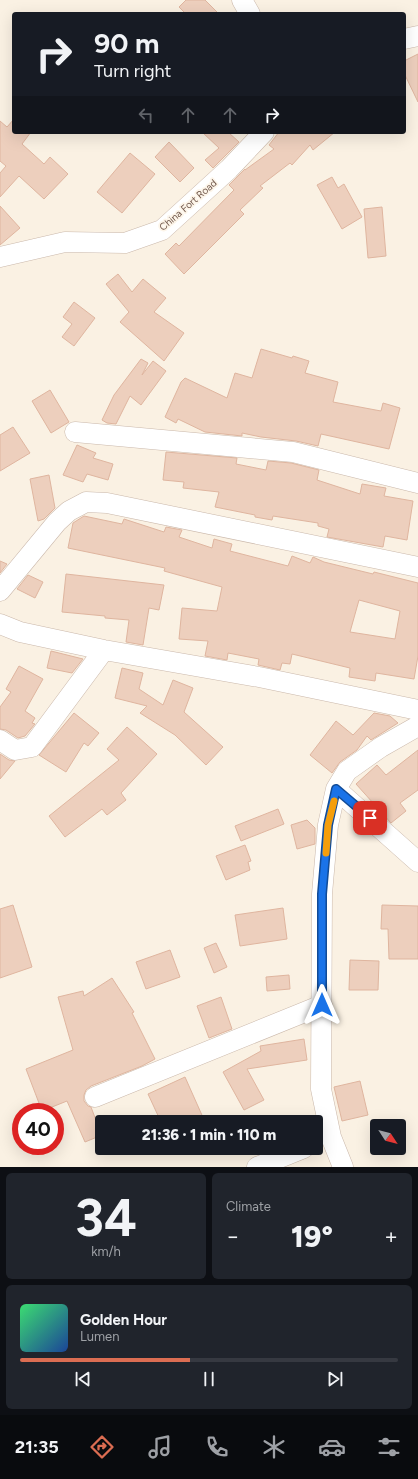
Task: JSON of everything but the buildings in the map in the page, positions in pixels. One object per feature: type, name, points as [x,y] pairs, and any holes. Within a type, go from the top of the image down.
[{"type":"street","points":[[242,0],[249,12]]},
{"type":"street","points":[[406,39],[418,36]]},
{"type":"street","name":"China Fort Road","points":[[0,257],[65,242],[125,243],[162,230],[229,169],[262,134]]},
{"type":"street","points":[[75,432],[294,452],[418,483]]},
{"type":"street","points":[[0,591],[57,522],[69,511],[86,502],[107,503],[418,567]]},
{"type":"street","points":[[0,624],[20,632],[104,650],[259,677],[418,710]]},
{"type":"street","points":[[0,740],[15,750],[32,747],[104,650]]},
{"type":"street","points":[[322,1115],[322,894],[328,825],[336,789],[347,771],[381,747],[418,726]]},
{"type":"street","points":[[336,789],[418,862]]},
{"type":"street","points":[[95,1098],[322,1005]]},
{"type":"street","points":[[323,1140],[343,1167]]},
{"type":"street","points":[[257,1167],[287,1155]]},
{"type":"slow traffic","points":[[326,853],[328,825],[334,801]]},
{"type":"route","points":[[322,1005],[322,894],[328,825],[336,789],[370,818]]}]
